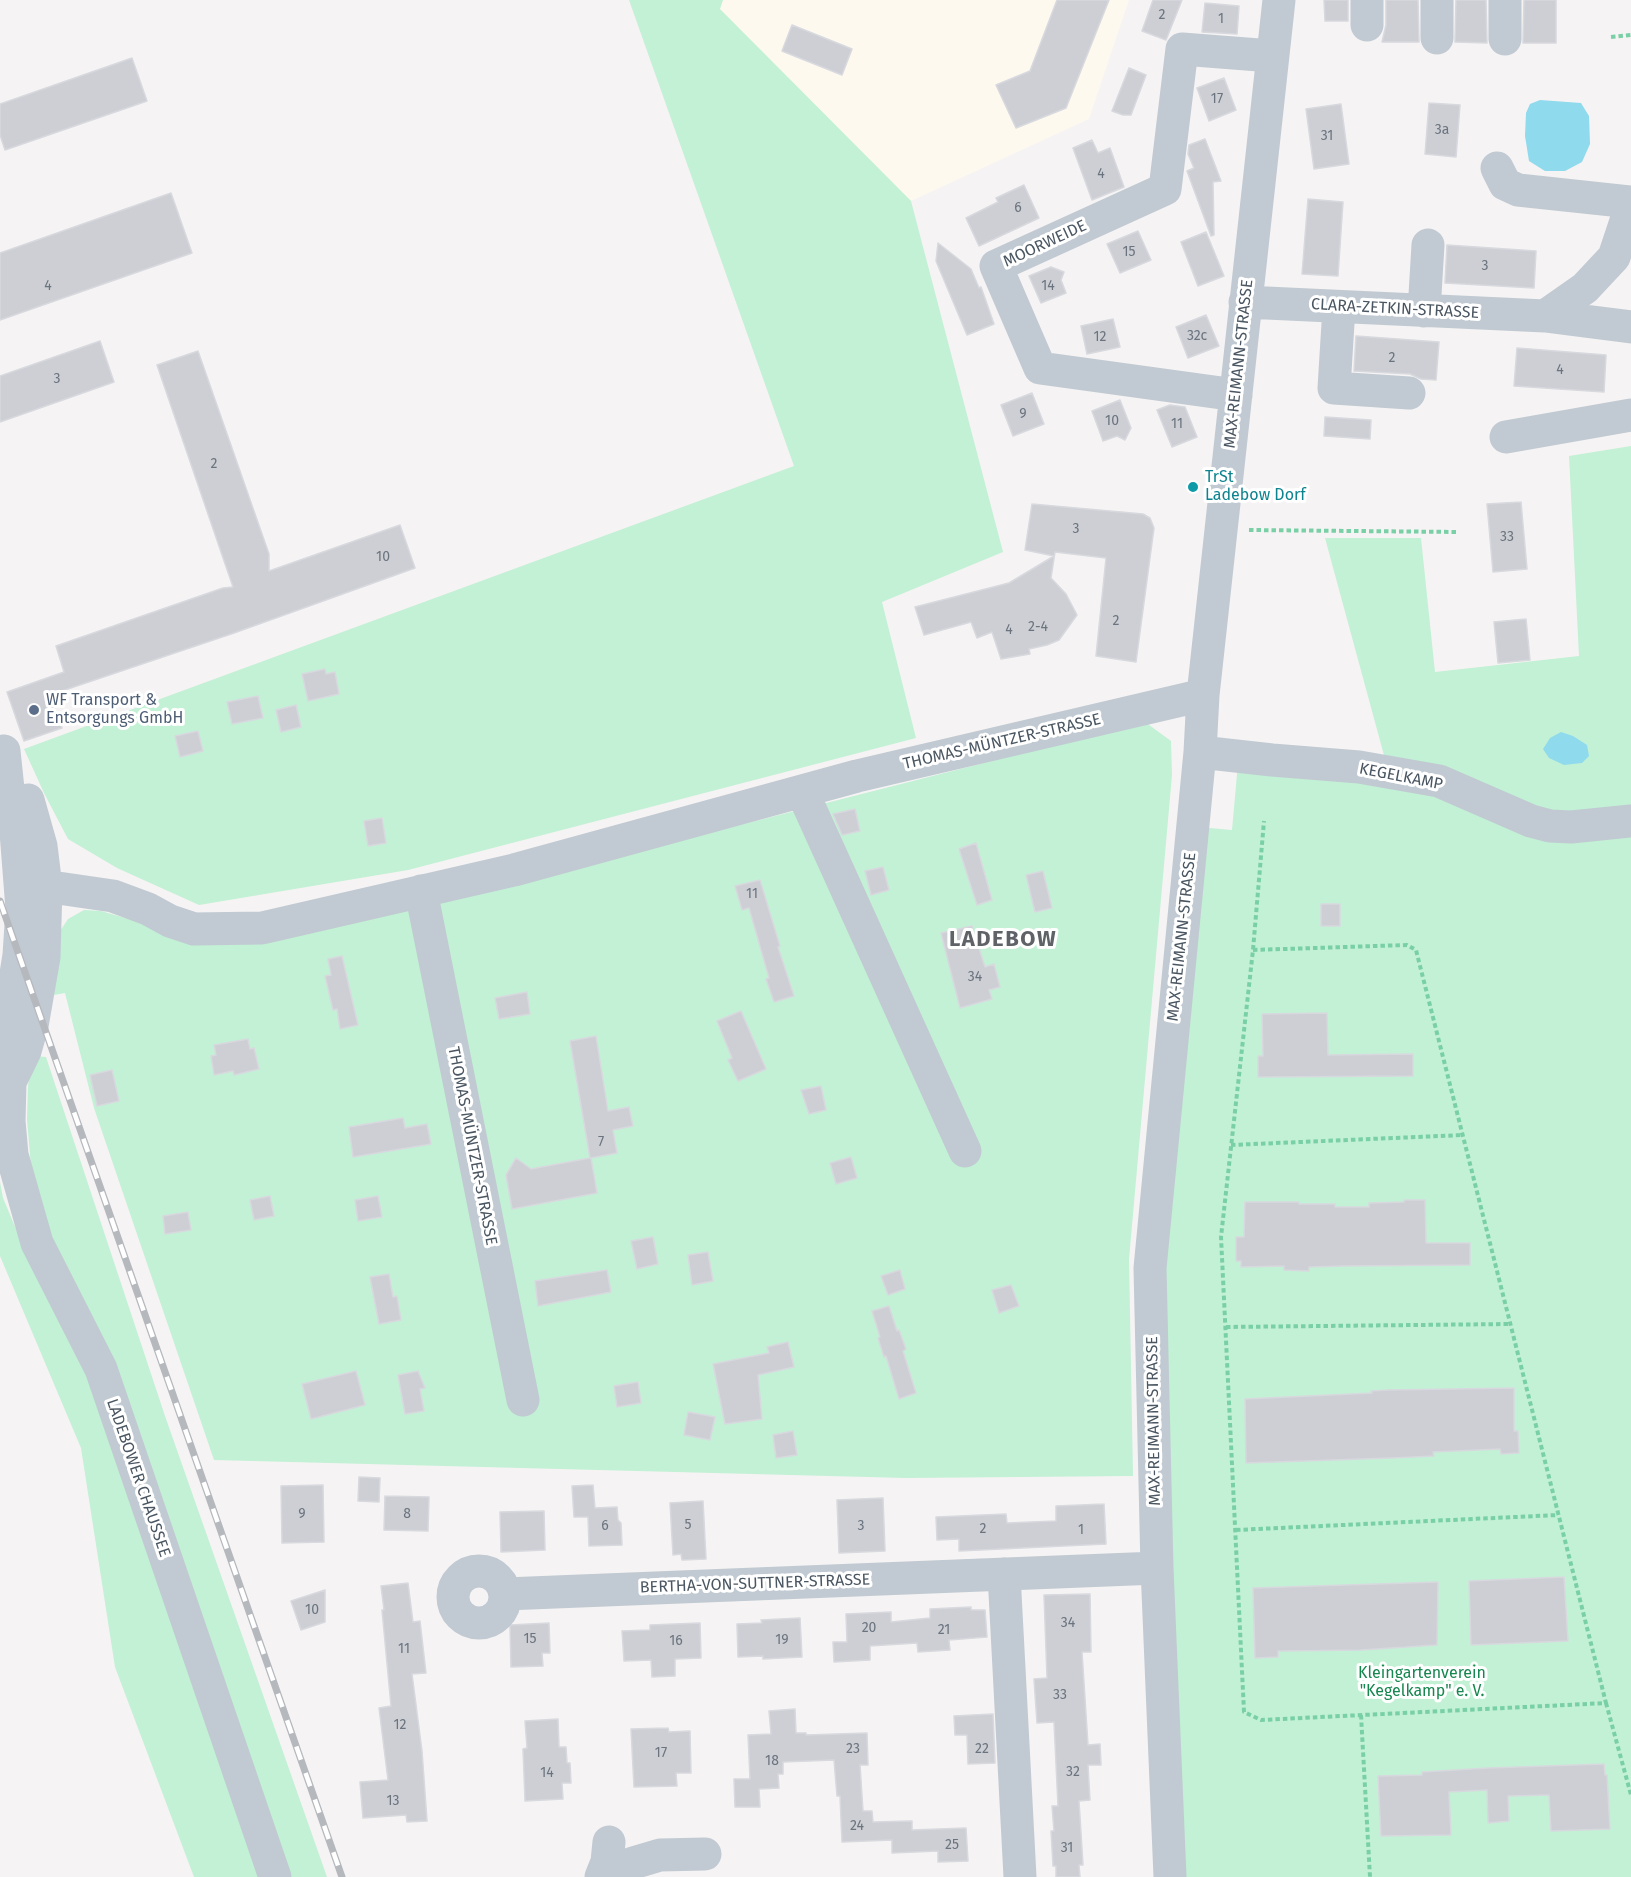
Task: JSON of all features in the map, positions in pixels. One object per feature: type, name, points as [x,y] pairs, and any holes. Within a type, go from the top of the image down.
[{"type":"street","name":"MAX-REIMANN-STRASSE","points":[[1170,1877],[1157,1568],[1150,1268],[1200,752],[1203,695],[1279,0]]},
{"type":"street","points":[[1437,0],[1437,38]]},
{"type":"street","points":[[1505,0],[1505,39]]},
{"type":"street","name":"MOORWEIDE","points":[[1236,395],[1040,368],[996,266],[1165,189],[1182,49],[1272,56]]},
{"type":"street","points":[[1497,168],[1505,184],[1518,190],[1631,204],[1614,257],[1585,288],[1545,316]]},
{"type":"street","points":[[1424,311],[1428,245]]},
{"type":"street","name":"CLARA-ZETKIN-STRASSE","points":[[1245,302],[1545,316],[1631,327]]},
{"type":"street","points":[[1339,307],[1334,388],[1409,393]]},
{"type":"street","points":[[1506,437],[1631,415]]},
{"type":"street","name":"THOMAS-MÜNTZER-STRASSE","points":[[34,888],[113,896],[194,929],[262,928],[514,870],[857,776],[1203,695]]},
{"type":"street","name":"LADEBOWER CHAUSSEE","points":[[2,745],[22,784],[35,820],[41,846],[34,888],[44,957],[37,1004],[25,1051],[5,1081],[12,1155],[37,1243],[101,1369],[275,1877]]},
{"type":"street","name":"KEGELKAMP","points":[[1200,752],[1359,767],[1439,781],[1531,821],[1550,826],[1571,827],[1631,821]]},
{"type":"street","points":[[802,791],[965,1151]]},
{"type":"street","name":"THOMAS-MÜNTZER-STRASSE","points":[[421,891],[523,1400]]},
{"type":"street","name":"BERTHA-VON-SUTTNER-STRASSE","points":[[505,1594],[1157,1568]]},
{"type":"street","points":[[1004,1574],[1020,1877]]},
{"type":"street","points":[[601,1877],[607,1862],[609,1842]]},
{"type":"street","points":[[606,1877],[633,1863],[660,1855],[705,1854]]},
{"type":"path","points":[[1611,37],[1631,35]]},
{"type":"path","points":[[1221,530],[1458,532]]},
{"type":"path","points":[[1264,821],[1253,950],[1221,1237],[1244,1712],[1261,1720],[1606,1703]]},
{"type":"path","points":[[1253,950],[1407,945],[1416,950],[1631,1795]]},
{"type":"path","points":[[1231,1145],[1463,1136]]},
{"type":"path","points":[[1226,1327],[1510,1324]]},
{"type":"path","points":[[1236,1530],[1559,1515]]},
{"type":"path","points":[[1361,1715],[1370,1877]]},
{"type":"shaded area","points":[[723,0],[1129,0],[1089,119],[911,201],[719,9]]},
{"type":"green space","points":[[629,0],[723,0],[720,9],[911,201],[1003,552],[882,602],[916,738],[408,870],[199,905],[117,868],[68,839],[24,749],[794,466]]},
{"type":"green space","name":"Kleingartenverein \"Kegelkamp\" e. V.","points":[[1631,446],[1631,1877],[1182,1877],[1159,1235],[1198,827],[1232,830],[1238,763],[1385,759],[1325,538],[1421,538],[1435,672],[1579,656],[1569,456]]},
{"type":"green space","points":[[1145,722],[1171,741],[1172,775],[1129,1259],[1133,1476],[906,1478],[214,1460],[94,1108],[65,993],[48,996],[58,934],[68,919],[84,910],[101,911],[132,920],[425,905]]},
{"type":"green space","points":[[33,1056],[46,1057],[165,1416],[327,1877],[288,1877],[33,1190],[27,1119],[28,1086]]},
{"type":"green space","points":[[0,1182],[3,1198],[24,1248],[87,1374],[260,1877],[194,1877],[115,1667],[81,1448],[0,1256]]},
{"type":"water","points":[[1540,100],[1581,103],[1589,116],[1590,144],[1582,162],[1565,171],[1545,171],[1529,161],[1525,136],[1526,113],[1530,104]]},
{"type":"water","points":[[1561,732],[1587,745],[1589,756],[1582,763],[1564,765],[1549,758],[1543,749],[1550,738]]},
{"type":"building","points":[[1057,0],[1109,0],[1066,108],[1016,128],[996,85],[1030,71]]},
{"type":"building","points":[[1153,0],[1182,0],[1166,40],[1142,31]]},
{"type":"building","points":[[1324,0],[1348,0],[1348,21],[1325,21]]},
{"type":"building","points":[[1386,0],[1418,0],[1419,42],[1382,42],[1386,25]]},
{"type":"building","points":[[1456,0],[1486,0],[1487,43],[1455,42]]},
{"type":"building","points":[[1524,0],[1556,0],[1556,43],[1523,43]]},
{"type":"building","points":[[1205,3],[1239,6],[1237,34],[1202,32]]},
{"type":"building","points":[[792,25],[852,49],[842,75],[782,51]]},
{"type":"building","points":[[132,58],[147,101],[5,150],[0,135],[0,104]]},
{"type":"building","points":[[1129,68],[1146,75],[1131,115],[1123,115],[1112,111]]},
{"type":"building","points":[[1224,78],[1236,110],[1209,121],[1197,88]]},
{"type":"building","points":[[1429,103],[1460,105],[1456,157],[1425,154]]},
{"type":"building","points":[[1341,104],[1349,164],[1314,169],[1306,109]]},
{"type":"building","points":[[1205,139],[1221,181],[1213,182],[1214,235],[1211,236],[1187,171],[1194,168],[1188,154],[1189,145]]},
{"type":"building","points":[[1092,140],[1098,153],[1110,148],[1124,187],[1092,200],[1073,148]]},
{"type":"building","points":[[1024,185],[1039,218],[979,246],[966,218],[998,202],[996,198]]},
{"type":"building","points":[[171,193],[192,253],[0,320],[0,253]]},
{"type":"building","points":[[1308,199],[1343,202],[1338,276],[1302,274]]},
{"type":"building","points":[[1138,231],[1151,260],[1120,273],[1107,244]]},
{"type":"building","points":[[1206,232],[1224,276],[1198,286],[1181,242]]},
{"type":"building","points":[[938,243],[971,269],[979,288],[981,287],[994,324],[967,335],[936,261]]},
{"type":"building","points":[[1447,245],[1536,251],[1534,288],[1445,283]]},
{"type":"building","points":[[1051,267],[1064,272],[1061,280],[1066,293],[1041,303],[1029,276]]},
{"type":"building","points":[[1206,315],[1219,346],[1188,358],[1176,327]]},
{"type":"building","points":[[1113,319],[1120,347],[1087,354],[1081,326]]},
{"type":"building","points":[[1356,336],[1439,342],[1436,380],[1421,379],[1410,374],[1354,371]]},
{"type":"building","points":[[100,341],[114,382],[0,422],[0,376]]},
{"type":"building","points":[[1517,348],[1606,355],[1604,392],[1514,386]]},
{"type":"building","points":[[198,351],[269,554],[269,571],[400,525],[415,568],[234,633],[50,695],[62,728],[24,741],[7,692],[64,672],[56,646],[223,588],[233,587],[157,365]]},
{"type":"building","points":[[1032,393],[1044,424],[1013,436],[1001,405]]},
{"type":"building","points":[[1120,400],[1131,428],[1125,440],[1117,436],[1103,441],[1092,411]]},
{"type":"building","points":[[1170,405],[1185,407],[1197,437],[1172,447],[1157,410]]},
{"type":"building","points":[[1325,417],[1371,420],[1370,439],[1324,436]]},
{"type":"building","points":[[1521,502],[1527,569],[1493,572],[1487,504]]},
{"type":"building","points":[[1032,504],[1143,514],[1150,518],[1154,528],[1136,662],[1096,656],[1106,558],[1055,552],[1051,578],[1066,594],[1077,615],[1059,640],[1029,649],[1030,654],[1001,659],[992,632],[977,638],[971,622],[924,635],[915,607],[1009,583],[1054,556],[1025,550]]},
{"type":"building","points":[[1526,619],[1530,660],[1498,663],[1494,622]]},
{"type":"building","points":[[325,669],[326,674],[335,672],[339,694],[308,701],[302,674]]},
{"type":"building","points":[[258,696],[263,718],[232,724],[227,702]]},
{"type":"building","points":[[296,705],[301,727],[281,732],[276,710]]},
{"type":"building","points":[[198,731],[203,751],[180,757],[175,736]]},
{"type":"building","points":[[855,809],[860,831],[842,835],[833,814]]},
{"type":"building","points":[[382,818],[386,843],[368,846],[364,821]]},
{"type":"building","points":[[976,843],[992,900],[977,905],[959,849]]},
{"type":"building","points":[[883,867],[889,890],[871,895],[865,871]]},
{"type":"building","points":[[1043,871],[1052,908],[1035,912],[1026,875]]},
{"type":"building","points":[[760,880],[794,996],[774,1002],[766,979],[769,978],[749,908],[742,910],[735,886]]},
{"type":"building","points":[[1321,904],[1340,904],[1340,926],[1321,926]]},
{"type":"building","points":[[972,926],[985,967],[994,964],[1000,987],[989,990],[992,999],[960,1008],[941,933]]},
{"type":"building","points":[[342,956],[358,1025],[340,1029],[337,1009],[333,1010],[325,976],[331,975],[328,959]]},
{"type":"building","points":[[527,992],[530,1014],[499,1019],[495,998]]},
{"type":"building","points":[[741,1011],[766,1069],[738,1081],[728,1060],[732,1058],[717,1021]]},
{"type":"building","points":[[1327,1013],[1328,1055],[1413,1054],[1413,1076],[1258,1077],[1258,1056],[1263,1056],[1262,1014]]},
{"type":"building","points":[[596,1036],[608,1111],[629,1107],[633,1126],[613,1130],[617,1153],[591,1158],[597,1193],[512,1209],[506,1175],[516,1158],[531,1169],[590,1158],[570,1041]]},
{"type":"building","points":[[248,1039],[250,1049],[254,1048],[259,1069],[234,1075],[233,1071],[214,1075],[211,1056],[216,1055],[214,1045]]},
{"type":"building","points":[[112,1070],[119,1101],[97,1106],[90,1075]]},
{"type":"building","points":[[821,1086],[826,1110],[809,1114],[801,1090]]},
{"type":"building","points":[[403,1118],[405,1128],[427,1124],[431,1144],[353,1157],[349,1127]]},
{"type":"building","points":[[851,1157],[857,1178],[836,1184],[830,1163]]},
{"type":"building","points":[[270,1196],[274,1216],[254,1220],[250,1200]]},
{"type":"building","points":[[378,1196],[382,1217],[358,1221],[355,1200]]},
{"type":"building","points":[[1404,1200],[1425,1200],[1426,1243],[1470,1243],[1470,1265],[1309,1267],[1309,1271],[1284,1270],[1284,1266],[1241,1267],[1241,1261],[1236,1261],[1236,1237],[1244,1237],[1245,1202],[1299,1202],[1299,1204],[1335,1204],[1335,1207],[1369,1207],[1369,1203],[1404,1202]]},
{"type":"building","points":[[188,1212],[191,1230],[165,1234],[163,1216]]},
{"type":"building","points":[[653,1237],[658,1264],[637,1269],[631,1241]]},
{"type":"building","points":[[708,1252],[713,1281],[692,1285],[688,1255]]},
{"type":"building","points":[[607,1270],[611,1292],[538,1306],[535,1281]]},
{"type":"building","points":[[900,1270],[905,1289],[888,1295],[881,1276]]},
{"type":"building","points":[[389,1274],[393,1297],[397,1296],[401,1320],[379,1324],[370,1277]]},
{"type":"building","points":[[1011,1285],[1019,1306],[999,1313],[992,1290]]},
{"type":"building","points":[[889,1306],[906,1349],[903,1351],[916,1393],[899,1399],[878,1338],[880,1337],[872,1311]]},
{"type":"building","points":[[788,1342],[794,1367],[758,1375],[762,1419],[725,1424],[713,1364],[769,1353],[767,1347]]},
{"type":"building","points":[[356,1371],[365,1405],[311,1419],[302,1384]]},
{"type":"building","points":[[418,1371],[425,1388],[420,1389],[424,1411],[405,1414],[398,1375]]},
{"type":"building","points":[[638,1382],[641,1403],[617,1407],[614,1386]]},
{"type":"building","points":[[1514,1388],[1514,1431],[1518,1431],[1519,1453],[1501,1454],[1500,1449],[1433,1452],[1434,1456],[1246,1463],[1245,1399],[1372,1393],[1371,1391],[1388,1390]]},
{"type":"building","points":[[688,1412],[715,1417],[710,1440],[684,1435]]},
{"type":"building","points":[[793,1431],[797,1455],[776,1458],[773,1435]]},
{"type":"building","points":[[359,1477],[380,1478],[379,1502],[358,1501]]},
{"type":"building","points":[[323,1485],[324,1542],[282,1543],[281,1486]]},
{"type":"building","points":[[593,1485],[595,1508],[617,1507],[618,1520],[621,1523],[622,1545],[589,1546],[588,1517],[574,1517],[572,1486]]},
{"type":"building","points":[[385,1496],[429,1497],[428,1531],[384,1530]]},
{"type":"building","points":[[883,1498],[885,1551],[839,1553],[837,1500]]},
{"type":"building","points":[[703,1501],[706,1559],[682,1560],[681,1554],[673,1555],[670,1503]]},
{"type":"building","points":[[1104,1504],[1106,1544],[959,1551],[959,1539],[937,1540],[936,1517],[1006,1514],[1007,1523],[1056,1521],[1056,1506]]},
{"type":"building","points":[[544,1511],[545,1550],[501,1552],[500,1512]]},
{"type":"building","points":[[1564,1577],[1568,1641],[1471,1645],[1469,1581]]},
{"type":"building","points":[[1438,1582],[1437,1645],[1361,1650],[1278,1651],[1278,1657],[1255,1658],[1253,1588]]},
{"type":"building","points":[[408,1583],[413,1622],[420,1621],[426,1673],[412,1674],[422,1751],[427,1821],[407,1822],[406,1815],[363,1818],[360,1782],[388,1780],[379,1708],[391,1706],[381,1586]]},
{"type":"building","points":[[325,1590],[325,1622],[301,1630],[291,1601]]},
{"type":"building","points":[[1090,1594],[1091,1652],[1082,1652],[1088,1745],[1100,1744],[1101,1765],[1088,1765],[1090,1800],[1079,1801],[1083,1865],[1079,1865],[1080,1877],[1056,1877],[1051,1831],[1054,1831],[1052,1806],[1058,1806],[1054,1722],[1037,1723],[1034,1679],[1047,1678],[1044,1595]]},
{"type":"building","points":[[971,1607],[971,1610],[985,1610],[987,1637],[949,1640],[950,1650],[918,1652],[917,1643],[870,1646],[870,1660],[834,1662],[833,1642],[847,1642],[846,1614],[891,1612],[891,1622],[930,1618],[930,1609]]},
{"type":"building","points":[[800,1618],[802,1657],[763,1659],[763,1656],[738,1657],[737,1624]]},
{"type":"building","points":[[549,1623],[550,1653],[542,1653],[543,1666],[511,1667],[510,1625]]},
{"type":"building","points":[[700,1623],[701,1658],[675,1659],[675,1676],[652,1677],[651,1660],[624,1661],[622,1631],[650,1630],[650,1625]]},
{"type":"building","points":[[795,1709],[796,1733],[806,1733],[806,1735],[867,1733],[868,1765],[860,1765],[863,1811],[872,1811],[873,1822],[912,1821],[912,1830],[966,1828],[968,1861],[938,1862],[938,1851],[892,1853],[892,1840],[842,1842],[840,1796],[837,1796],[834,1760],[783,1762],[783,1774],[778,1774],[779,1788],[759,1789],[760,1807],[735,1807],[734,1779],[750,1779],[748,1735],[771,1734],[769,1711]]},
{"type":"building","points":[[993,1714],[995,1763],[968,1764],[967,1735],[955,1735],[954,1716]]},
{"type":"building","points":[[558,1719],[559,1747],[566,1747],[571,1783],[562,1783],[563,1799],[525,1801],[523,1749],[527,1748],[525,1721]]},
{"type":"building","points":[[668,1728],[669,1732],[690,1731],[691,1773],[676,1773],[677,1786],[634,1787],[631,1729]]},
{"type":"building","points":[[1604,1764],[1605,1775],[1607,1775],[1610,1829],[1551,1831],[1549,1795],[1508,1796],[1509,1821],[1488,1823],[1487,1790],[1449,1792],[1451,1835],[1381,1836],[1378,1776],[1422,1775],[1422,1772],[1488,1768]]},
{"type":"railway","points":[[0,901],[342,1877]]},
{"type":"place","name":"TrSt Ladebow Dorf","points":[[1193,487]]},
{"type":"place","name":"WF Transport & Entsorgungs GmbH","points":[[34,710]]},
{"type":"district","name":"LADEBOW","points":[[1003,940]]}]
